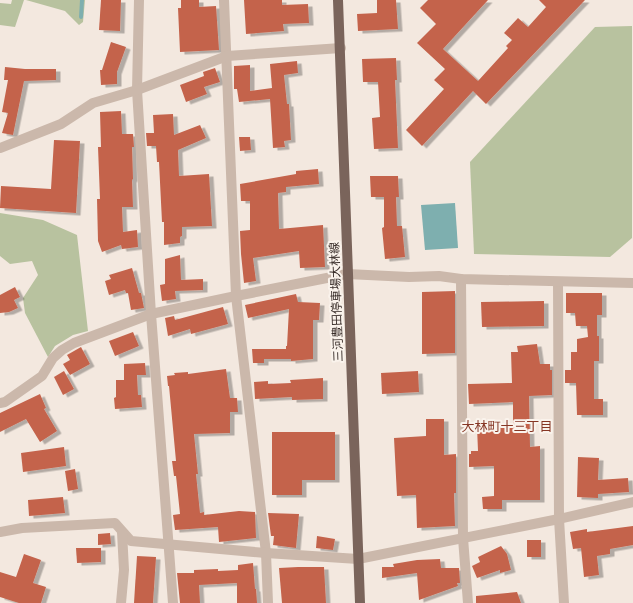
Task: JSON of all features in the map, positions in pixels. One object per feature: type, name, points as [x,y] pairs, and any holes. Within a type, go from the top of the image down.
[{"type":"main road","name":"三河豊田停車場大林線","points":[[338,0],[341,48],[360,603]]},
{"type":"street","points":[[139,0],[137,90],[151,314],[173,603]]},
{"type":"street","points":[[224,0],[236,296],[266,553],[268,603]]},
{"type":"street","points":[[0,148],[61,124],[92,103],[137,90],[227,56],[341,48]]},
{"type":"street","points":[[0,403],[5,402],[42,376],[53,358],[62,350],[74,343],[151,314],[348,274],[409,277],[439,276],[461,279],[633,283]]},
{"type":"street","points":[[461,279],[463,538],[468,603]]},
{"type":"street","points":[[558,282],[559,519],[564,603]]},
{"type":"street","points":[[0,532],[22,528],[115,523],[131,541],[169,546],[358,559],[559,519],[633,502]]},
{"type":"street","points":[[121,603],[124,570],[122,532]]},
{"type":"green space","points":[[12,0],[24,0],[15,27],[0,25],[0,3],[11,4]]},
{"type":"green space","points":[[26,0],[85,0],[83,22],[79,25],[65,11]]},
{"type":"green space","points":[[632,26],[632,238],[610,257],[474,254],[470,162],[595,27]]},
{"type":"green space","points":[[0,213],[43,220],[77,235],[88,331],[73,335],[55,346],[48,357],[25,313],[23,298],[38,275],[32,261],[10,264],[0,256]]},
{"type":"water","points":[[455,203],[458,248],[425,250],[421,205]]},
{"type":"building","points":[[101,0],[121,0],[120,31],[99,30]]},
{"type":"building","points":[[181,0],[199,0],[199,7],[216,6],[219,50],[180,52],[178,8],[181,8]]},
{"type":"building","points":[[244,0],[282,0],[282,5],[308,4],[309,23],[283,24],[284,31],[246,34]]},
{"type":"building","points":[[377,0],[396,0],[398,29],[358,31],[357,14],[377,13]]},
{"type":"building","points":[[428,0],[488,0],[443,49],[478,81],[508,48],[506,46],[512,40],[504,33],[518,18],[528,27],[546,7],[539,0],[585,0],[486,104],[473,91],[422,146],[406,130],[444,89],[434,80],[445,69],[417,43],[436,24],[420,8]]},
{"type":"building","points":[[111,42],[126,47],[117,72],[117,84],[101,85],[100,70],[102,70]]},
{"type":"building","points":[[396,58],[397,80],[395,80],[398,148],[374,149],[372,118],[380,117],[378,82],[363,82],[362,59]]},
{"type":"building","points":[[297,61],[298,73],[284,75],[287,104],[289,104],[291,140],[284,141],[285,147],[273,148],[270,99],[239,102],[237,89],[234,89],[234,66],[250,65],[250,91],[272,88],[270,64]]},
{"type":"building","points":[[5,67],[25,69],[56,69],[56,80],[24,81],[13,135],[2,133],[8,113],[2,112],[8,80],[4,80]]},
{"type":"building","points":[[215,68],[220,82],[204,87],[207,94],[186,102],[180,85],[204,76],[203,72]]},
{"type":"building","points":[[121,111],[122,134],[133,134],[134,147],[132,147],[133,207],[122,207],[123,232],[137,230],[138,247],[122,249],[121,245],[102,252],[98,241],[97,199],[100,199],[98,147],[101,147],[100,112]]},
{"type":"building","points":[[173,114],[174,135],[200,125],[206,138],[178,150],[179,176],[209,174],[212,226],[182,227],[180,243],[164,245],[164,222],[162,222],[159,162],[157,162],[156,146],[147,146],[146,133],[154,133],[153,115]]},
{"type":"building","points":[[239,137],[250,137],[251,150],[240,151]]},
{"type":"building","points":[[54,140],[80,141],[76,213],[0,208],[1,186],[51,189]]},
{"type":"building","points":[[318,169],[319,184],[286,187],[286,192],[278,193],[279,229],[323,225],[325,267],[300,268],[299,251],[253,258],[256,281],[244,283],[240,231],[250,230],[250,201],[241,201],[240,184],[296,174],[296,171]]},
{"type":"building","points":[[370,176],[398,176],[399,197],[396,197],[397,226],[402,226],[405,257],[385,259],[382,228],[384,227],[384,197],[371,197]]},
{"type":"building","points":[[180,255],[181,280],[203,279],[203,290],[175,291],[176,299],[162,301],[160,285],[165,284],[165,259]]},
{"type":"building","points":[[132,268],[139,293],[141,293],[144,308],[131,310],[128,293],[126,293],[125,290],[109,295],[105,281],[111,279],[109,275]]},
{"type":"building","points":[[15,287],[20,297],[14,300],[18,308],[9,312],[0,313],[0,295]]},
{"type":"building","points":[[455,291],[455,353],[422,354],[422,292]]},
{"type":"building","points":[[566,293],[602,293],[602,315],[597,315],[599,361],[594,361],[594,399],[603,399],[603,415],[577,415],[576,383],[565,383],[565,370],[571,370],[571,352],[577,352],[577,339],[588,337],[587,326],[576,326],[575,313],[566,313]]},
{"type":"building","points":[[296,294],[298,302],[320,303],[319,320],[313,320],[313,359],[291,361],[291,359],[264,359],[264,363],[253,363],[252,349],[286,349],[289,309],[248,318],[245,305]]},
{"type":"building","points":[[544,301],[544,326],[482,327],[481,302]]},
{"type":"building","points":[[223,307],[228,324],[191,334],[190,329],[168,336],[165,318],[174,316],[175,320]]},
{"type":"building","points":[[133,332],[139,346],[115,356],[109,341]]},
{"type":"building","points":[[537,344],[540,364],[550,364],[550,370],[552,370],[552,395],[529,396],[530,447],[540,446],[540,500],[502,500],[502,509],[483,509],[482,497],[494,496],[494,466],[469,467],[469,454],[471,454],[471,451],[478,451],[477,427],[513,426],[513,402],[469,404],[468,384],[512,383],[511,352],[518,352],[517,346]]},
{"type":"building","points":[[81,347],[90,364],[70,375],[63,364],[70,360],[67,355]]},
{"type":"building","points":[[145,363],[146,375],[137,375],[138,395],[141,395],[142,407],[115,409],[114,398],[116,397],[116,380],[124,380],[124,364]]},
{"type":"building","points":[[226,369],[230,398],[237,398],[238,412],[230,412],[230,433],[194,434],[200,513],[204,512],[204,515],[239,511],[255,512],[256,538],[219,542],[218,527],[175,530],[173,515],[180,514],[176,476],[174,476],[172,461],[176,461],[167,376],[175,375],[174,373],[188,372],[188,374]]},
{"type":"building","points":[[64,371],[74,389],[63,395],[54,377]]},
{"type":"building","points":[[418,371],[419,392],[382,394],[381,373]]},
{"type":"building","points":[[323,378],[323,399],[292,400],[292,397],[255,399],[254,382],[268,381],[268,384],[291,383],[290,380]]},
{"type":"building","points":[[40,394],[46,408],[44,409],[57,431],[40,442],[26,419],[0,432],[0,413]]},
{"type":"building","points":[[426,419],[444,419],[444,455],[456,454],[456,493],[454,493],[455,526],[417,528],[416,495],[397,496],[394,438],[426,436]]},
{"type":"building","points":[[272,432],[335,432],[335,480],[302,480],[302,495],[272,495]]},
{"type":"building","points":[[64,447],[66,466],[23,472],[21,453]]},
{"type":"building","points":[[578,457],[599,458],[598,480],[628,478],[629,492],[598,494],[598,498],[577,497]]},
{"type":"building","points":[[75,469],[78,489],[68,491],[65,471]]},
{"type":"building","points":[[63,497],[65,513],[29,516],[28,500]]},
{"type":"building","points":[[268,513],[299,514],[296,548],[273,545],[274,536],[271,536]]},
{"type":"building","points":[[633,526],[633,545],[610,549],[610,554],[597,556],[599,575],[584,577],[581,548],[573,549],[570,532],[587,529],[587,532]]},
{"type":"building","points":[[110,533],[111,544],[98,545],[98,534]]},
{"type":"building","points":[[317,536],[335,539],[333,550],[316,548]]},
{"type":"building","points":[[527,540],[541,540],[541,557],[527,557]]},
{"type":"building","points":[[501,546],[507,554],[511,570],[500,573],[500,570],[477,578],[472,566],[480,562],[478,557]]},
{"type":"building","points":[[76,548],[101,548],[101,562],[77,563]]},
{"type":"building","points":[[24,554],[41,560],[33,583],[46,587],[41,603],[19,603],[0,597],[0,572],[16,577]]},
{"type":"building","points":[[137,556],[156,557],[153,603],[134,603]]},
{"type":"building","points":[[440,559],[441,568],[459,568],[460,583],[457,583],[458,586],[419,600],[417,573],[382,578],[382,567],[394,567],[393,564],[417,560]]},
{"type":"building","points":[[253,563],[257,603],[237,603],[237,583],[199,585],[200,603],[180,603],[177,573],[194,573],[194,570],[238,570],[238,565]]},
{"type":"building","points":[[324,567],[326,603],[282,603],[279,568]]},
{"type":"building","points":[[517,592],[521,603],[476,603],[476,596]]},
{"type":"waterway","points":[[81,17],[82,0]]},
{"type":"district","name":"大林町十三丁目","points":[[507,426]]}]
